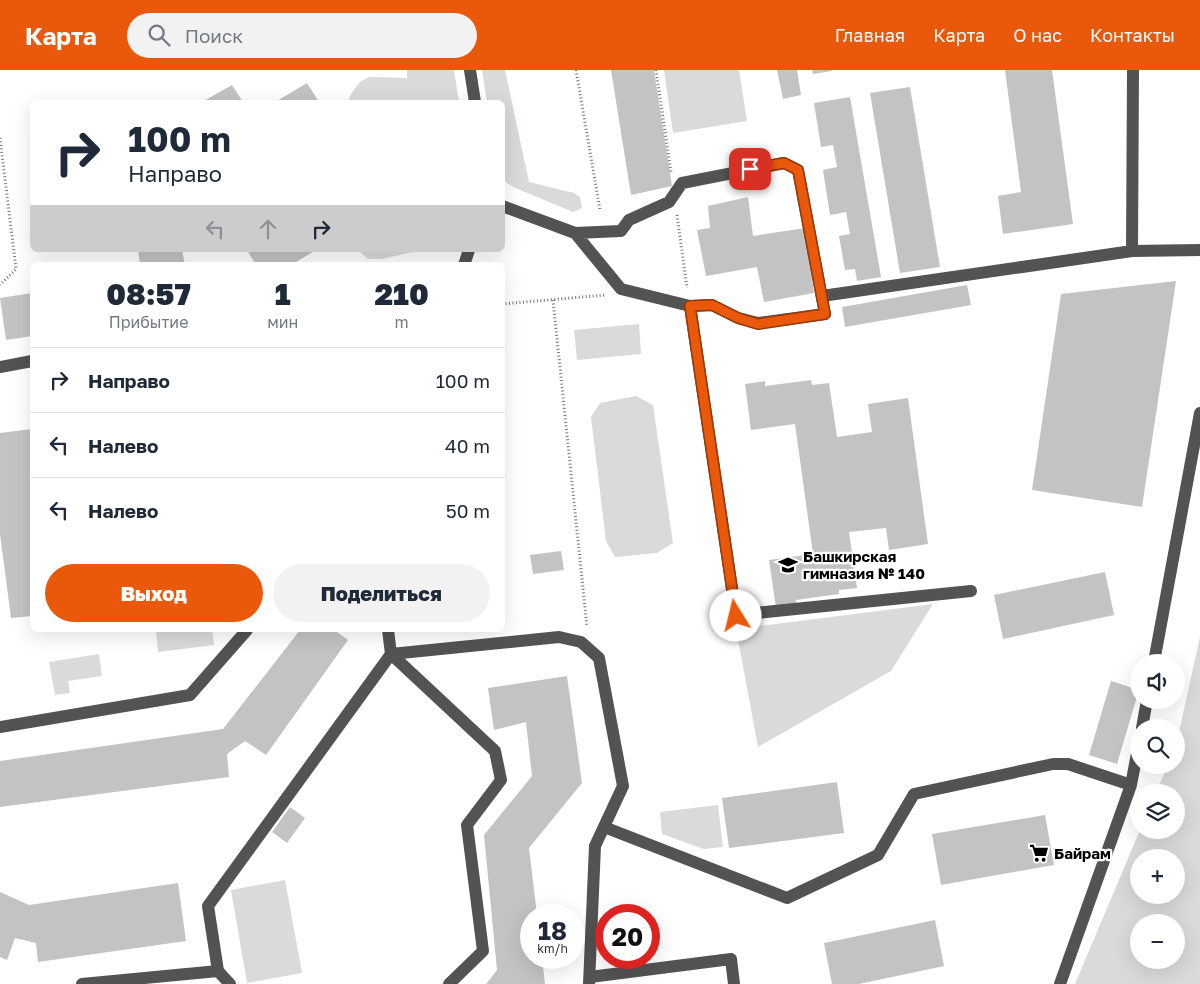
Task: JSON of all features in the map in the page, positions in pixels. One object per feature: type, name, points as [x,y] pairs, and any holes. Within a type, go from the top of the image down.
[{"type":"street","points":[[470,70],[475,100]]},
{"type":"street","points":[[1132,251],[1134,70]]},
{"type":"street","points":[[505,207],[575,233],[621,230],[629,220],[669,202],[682,183],[784,163],[798,170],[825,314],[758,324],[738,318],[712,305],[690,306],[621,289],[575,233]]},
{"type":"street","points":[[822,296],[1132,251],[1200,250]]},
{"type":"street","points":[[690,306],[736,616],[971,591]]},
{"type":"street","points":[[0,367],[30,361]]},
{"type":"street","points":[[1155,654],[1200,413]]},
{"type":"street","points":[[0,727],[190,695],[245,632]]},
{"type":"street","points":[[388,632],[391,654],[495,751],[501,780],[467,825],[483,951],[450,984]]},
{"type":"street","points":[[230,984],[218,971],[208,906],[391,654],[559,637],[581,642],[599,658],[623,786],[595,846],[590,980],[731,959],[734,984]]},
{"type":"street","points":[[604,827],[787,898],[878,855],[914,794],[1053,764],[1068,764],[1130,785]]},
{"type":"street","points":[[1060,984],[1130,788]]},
{"type":"street","points":[[82,984],[176,980],[218,971]]},
{"type":"path","points":[[576,70],[600,210]]},
{"type":"path","points":[[0,138],[16,269],[0,285]]},
{"type":"path","points":[[505,304],[553,300],[589,649]]},
{"type":"shaded area","points":[[407,70],[454,70],[459,100],[350,100],[353,91],[361,81],[370,77],[407,78]]},
{"type":"shaded area","points":[[482,70],[505,70],[529,182],[574,193],[580,197],[582,208],[573,212],[513,187],[505,181],[505,100],[487,100]]},
{"type":"shaded area","points":[[664,70],[739,70],[747,121],[673,133]]},
{"type":"shaded area","points":[[360,252],[412,252],[382,259],[368,259]]},
{"type":"shaded area","points":[[639,324],[641,354],[577,360],[574,330]]},
{"type":"shaded area","points":[[636,396],[653,405],[673,543],[657,553],[615,557],[606,541],[591,417],[600,403]]},
{"type":"shaded area","points":[[933,604],[891,671],[758,747],[736,629]]},
{"type":"shaded area","points":[[156,632],[212,632],[214,645],[158,652]]},
{"type":"shaded area","points":[[1200,637],[1200,984],[1075,984],[1130,854],[1130,904],[1185,904],[1185,849],[1132,849],[1136,839],[1185,839],[1185,784],[1160,784],[1164,774],[1185,774],[1185,719],[1182,719]]},
{"type":"shaded area","points":[[99,654],[102,676],[68,681],[70,693],[55,695],[49,662]]},
{"type":"shaded area","points":[[718,805],[723,847],[704,849],[662,834],[660,812]]},
{"type":"shaded area","points":[[285,880],[302,973],[247,983],[231,890]]},
{"type":"building","points":[[611,70],[654,70],[672,186],[631,195]]},
{"type":"building","points":[[777,70],[797,70],[801,95],[783,99]]},
{"type":"building","points":[[812,70],[832,70],[832,71],[813,74]]},
{"type":"building","points":[[1005,70],[1052,70],[1073,224],[1003,234],[998,196],[1021,192]]},
{"type":"building","points":[[307,83],[318,100],[278,100]]},
{"type":"building","points":[[232,85],[242,100],[206,100]]},
{"type":"building","points":[[910,87],[940,267],[900,273],[870,93]]},
{"type":"building","points":[[850,97],[881,277],[857,281],[855,269],[845,270],[839,236],[850,234],[846,212],[830,215],[823,170],[837,167],[833,145],[821,147],[814,103]]},
{"type":"building","points":[[748,197],[753,236],[805,228],[814,293],[764,302],[757,267],[706,276],[697,230],[710,228],[708,206]]},
{"type":"building","points":[[138,252],[182,252],[184,262],[140,262]]},
{"type":"building","points":[[248,252],[313,252],[296,262],[254,262]]},
{"type":"building","points":[[1176,281],[1142,507],[1032,490],[1061,294]]},
{"type":"building","points":[[967,285],[971,305],[845,327],[842,307]]},
{"type":"building","points":[[30,293],[30,336],[6,340],[0,298]]},
{"type":"building","points":[[811,380],[812,385],[829,383],[837,437],[872,432],[868,404],[908,398],[928,544],[889,550],[886,528],[849,532],[857,588],[839,590],[839,594],[796,600],[797,605],[776,608],[769,560],[813,554],[795,424],[751,430],[745,384],[765,381],[765,386]]},
{"type":"building","points":[[30,429],[30,616],[11,618],[0,534],[0,433]]},
{"type":"building","points":[[561,551],[564,570],[533,574],[530,555]]},
{"type":"building","points":[[1105,572],[1114,615],[1003,639],[994,595]]},
{"type":"building","points":[[298,632],[337,632],[348,640],[266,755],[245,741],[227,754],[229,777],[0,807],[0,761],[223,729]]},
{"type":"building","points":[[567,676],[582,783],[529,848],[536,904],[520,904],[520,969],[543,969],[545,984],[486,984],[497,970],[484,835],[532,776],[526,722],[494,730],[488,688]]},
{"type":"building","points":[[1111,681],[1130,687],[1130,709],[1133,709],[1117,764],[1089,755]]},
{"type":"building","points":[[837,782],[844,833],[729,848],[722,798]]},
{"type":"building","points":[[290,807],[305,818],[287,843],[272,832]]},
{"type":"building","points":[[1045,815],[1054,865],[941,885],[932,834]]},
{"type":"building","points":[[178,883],[186,941],[38,962],[36,943],[15,938],[7,960],[0,957],[0,892],[29,905]]},
{"type":"building","points":[[935,920],[944,966],[859,984],[832,984],[824,943]]},
{"type":"place","name":"Башкирская гимназия № 140","points":[[788,565]]},
{"type":"place","name":"Байрам","points":[[1039,853]]},
{"type":"route","points":[[736,616],[690,306],[712,305],[738,318],[758,324],[825,314],[798,170],[784,163],[750,169]]}]
